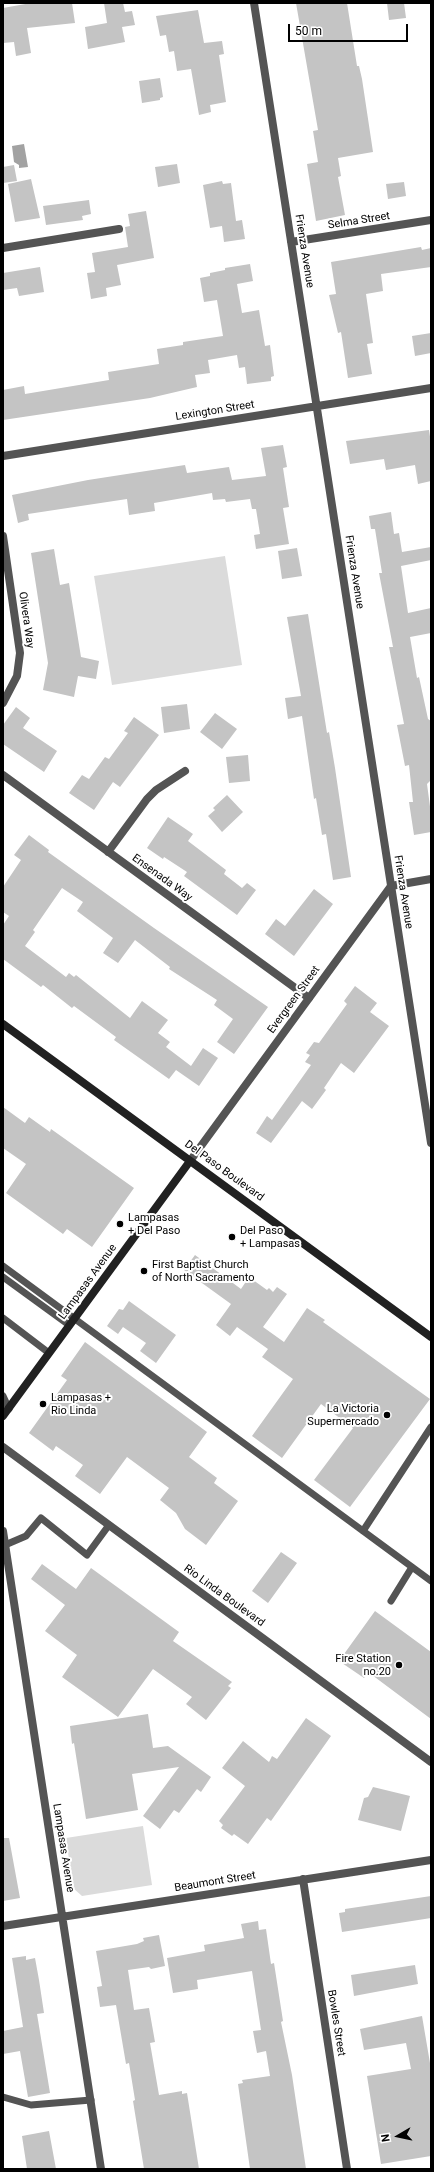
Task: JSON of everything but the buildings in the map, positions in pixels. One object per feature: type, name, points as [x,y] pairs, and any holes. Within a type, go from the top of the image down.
[{"type":"main road","name":"Del Paso Boulevard","points":[[3,1024],[431,1336]]},
{"type":"main road","name":"Lampasas Avenue","points":[[3,1416],[190,1161]]},
{"type":"street","name":"Frienza Avenue","points":[[254,3],[431,1143]]},
{"type":"street","name":"Selma Street","points":[[291,242],[431,220]]},
{"type":"street","points":[[3,248],[119,230]]},
{"type":"street","name":"Lexington Street","points":[[3,456],[431,388]]},
{"type":"street","name":"Olivera Way","points":[[3,536],[20,653],[17,676],[3,703]]},
{"type":"street","points":[[108,852],[147,799],[156,790],[185,771]]},
{"type":"street","name":"Ensenada Way","points":[[3,775],[309,998]]},
{"type":"street","points":[[391,886],[431,879]]},
{"type":"street","name":"Evergreen Street","points":[[190,1161],[391,886]]},
{"type":"street","name":"Rio Linda Boulevard","points":[[3,1447],[431,1762]]},
{"type":"street","name":"Lampasas Avenue","points":[[3,1531],[101,2169]]},
{"type":"street","name":"Beaumont Street","points":[[3,1926],[431,1860]]},
{"type":"street","name":"Bowles Street","points":[[303,1880],[347,2169]]},
{"type":"lane","points":[[3,1266],[431,1581]]},
{"type":"lane","points":[[3,1277],[70,1325]]},
{"type":"lane","points":[[3,1318],[49,1353]]},
{"type":"lane","points":[[3,1396],[8,1409]]},
{"type":"lane","points":[[363,1531],[431,1428]]},
{"type":"lane","points":[[5,1545],[26,1536],[41,1518],[87,1555],[109,1525]]},
{"type":"lane","points":[[391,1600],[412,1567]]},
{"type":"lane","points":[[3,2096],[31,2105],[91,2100]]},
{"type":"shaded area","points":[[24,144],[28,167],[19,168],[19,165],[14,162],[12,146]]},
{"type":"shaded area","points":[[225,556],[242,665],[112,685],[94,576]]},
{"type":"shaded area","points":[[143,1826],[152,1885],[82,1896],[73,1888],[66,1838]]},
{"type":"place","name":"Lampasas + Del Paso","points":[[120,1224]]},
{"type":"place","name":"Del Paso + Lampasas","points":[[232,1237]]},
{"type":"place","name":"First Baptist Church of North Sacramento","points":[[144,1271]]},
{"type":"place","name":"Lampasas + Rio Linda","points":[[43,1404]]},
{"type":"place","name":"La Victoria Supermercado","points":[[387,1415]]},
{"type":"place","name":"Fire Station no.20","points":[[399,1665]]}]
